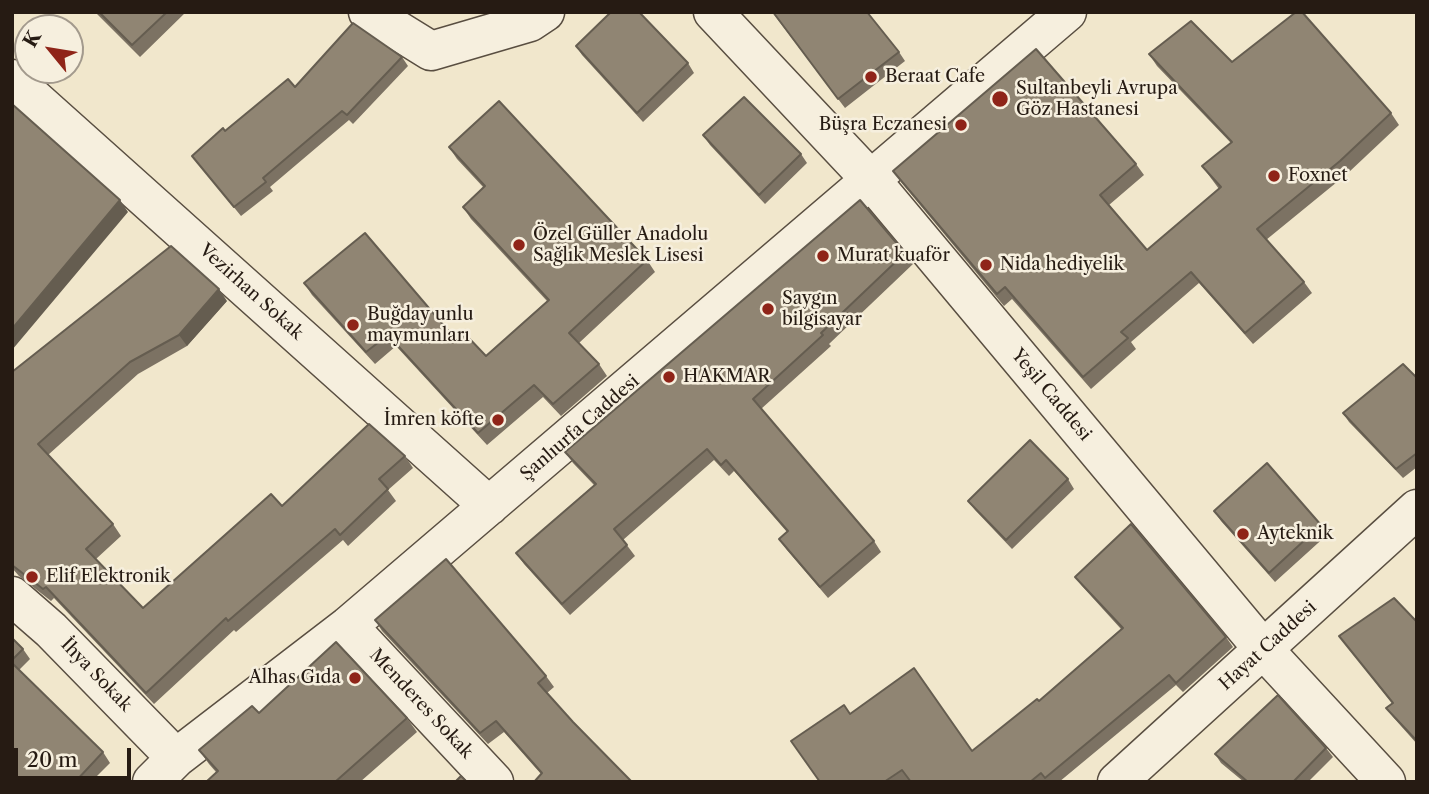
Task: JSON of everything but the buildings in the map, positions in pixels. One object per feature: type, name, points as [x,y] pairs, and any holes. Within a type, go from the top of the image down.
[{"type":"street","points":[[368,12],[431,51],[530,22],[545,12]]},
{"type":"street","name":"Yeşil Caddesi","points":[[713,12],[870,180],[1264,650],[1386,782]]},
{"type":"street","name":"Şanlıurfa Caddesi","points":[[164,770],[348,626],[1067,12]]},
{"type":"street","name":"Vezirhan Sokak","points":[[12,79],[489,506]]},
{"type":"street","name":"Hayat Caddesi","points":[[1117,782],[1417,509]]},
{"type":"street","name":"İhya Sokak","points":[[12,596],[51,630],[164,770]]},
{"type":"street","name":"Menderes Sokak","points":[[348,626],[494,782]]},
{"type":"place","name":"Beraat Cafe","points":[[871,77]]},
{"type":"place","name":"Sultanbeyli Avrupa Göz Hastanesi","points":[[1000,99]]},
{"type":"place","name":"Büşra Eczanesi","points":[[961,125]]},
{"type":"place","name":"Foxnet","points":[[1274,176]]},
{"type":"place","name":"Özel Güller Anadolu Sağlık Meslek Lisesi","points":[[519,245]]},
{"type":"place","name":"Murat kuaför","points":[[823,256]]},
{"type":"place","name":"Nida hediyelik","points":[[986,265]]},
{"type":"place","name":"Saygın bilgisayar","points":[[768,309]]},
{"type":"place","name":"Buğday unlu maymunları","points":[[353,325]]},
{"type":"place","name":"HAKMAR","points":[[669,377]]},
{"type":"place","name":"İmren köfte","points":[[498,420]]},
{"type":"place","name":"Ayteknik","points":[[1243,534]]},
{"type":"place","name":"Elif Elektronik","points":[[32,577]]},
{"type":"place","name":"Alhas Gıda","points":[[355,678]]}]
